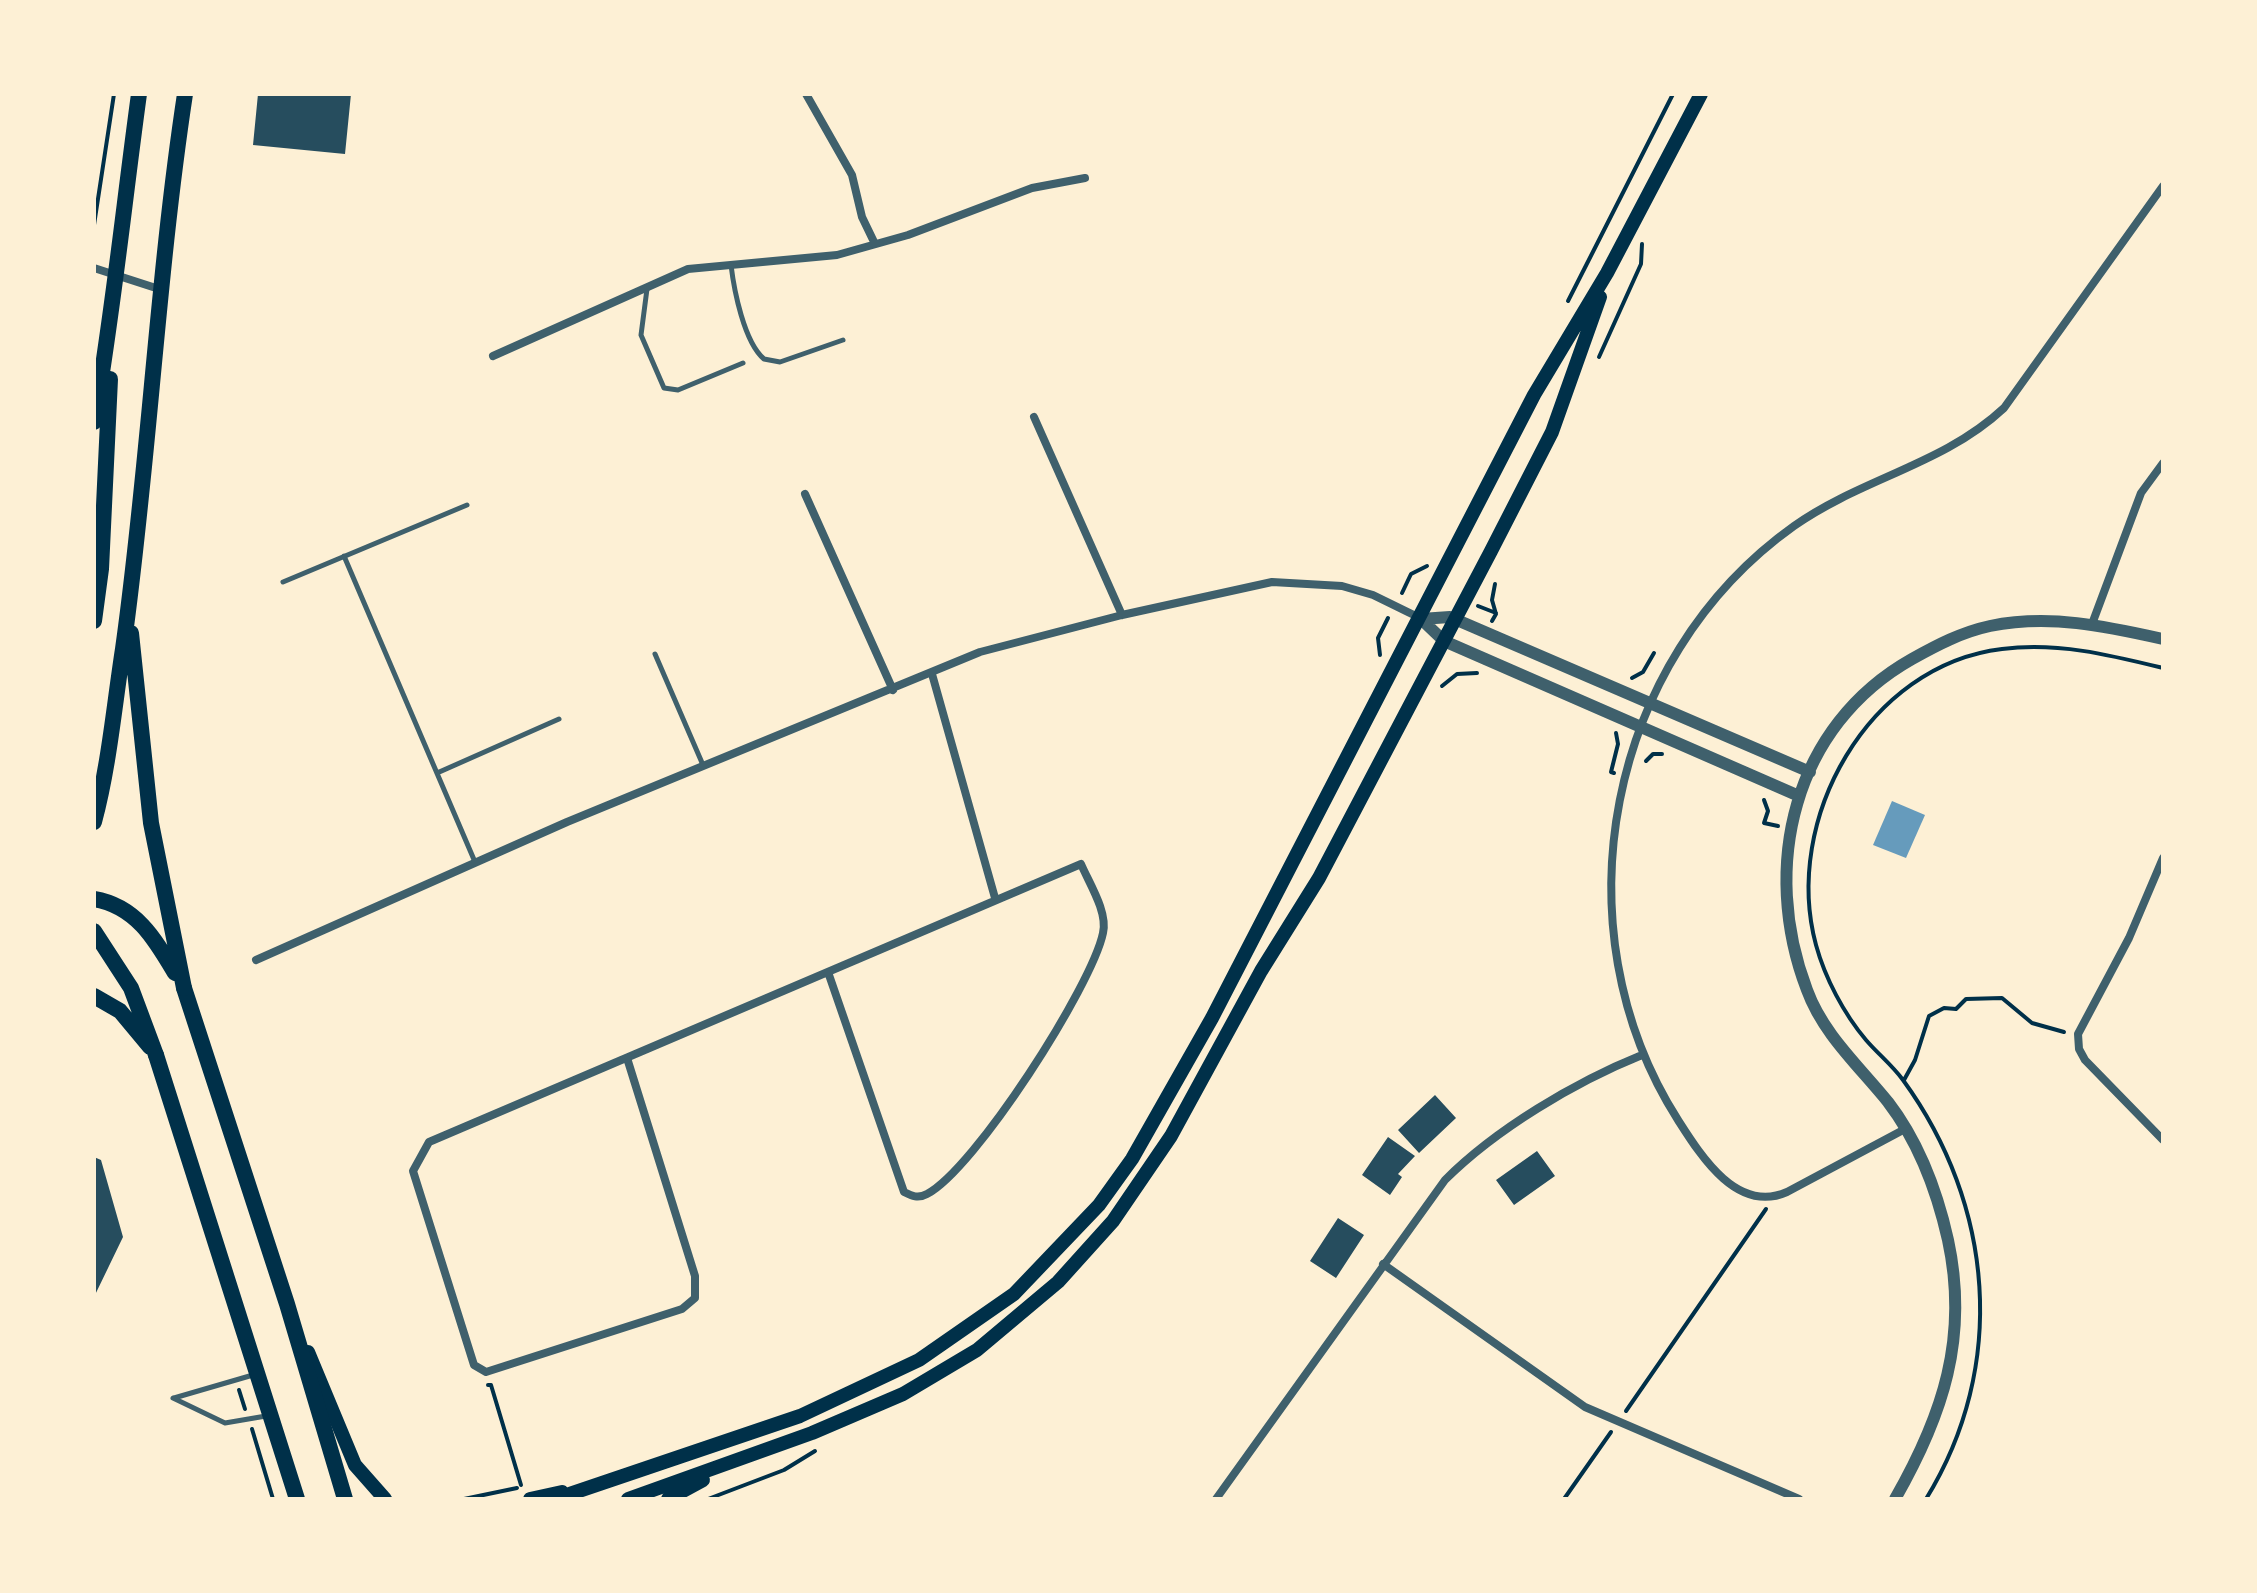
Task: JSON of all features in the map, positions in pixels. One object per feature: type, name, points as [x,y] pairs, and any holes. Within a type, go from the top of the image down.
[{"type":"main road","points":[[94,621],[101,569],[113,277],[139,94]]},
{"type":"main road","points":[[94,822],[129,608],[143,492],[159,289],[185,94]]},
{"type":"main road","points":[[555,1499],[800,1416],[919,1360],[1014,1294],[1054,1256],[1099,1205],[1147,1134],[1212,1018],[1421,619],[1534,395],[1607,273],[1701,94]]},
{"type":"main road","points":[[628,1499],[738,1460],[903,1394],[977,1350],[1058,1282],[1113,1221],[1171,1136],[1261,971],[1319,878],[1455,620],[1552,432],[1607,273]]},
{"type":"main road","points":[[94,422],[113,310]]},
{"type":"main road","points":[[129,608],[151,823],[184,988],[287,1304],[345,1499]]},
{"type":"main road","points":[[94,899],[125,909],[141,922],[155,938],[184,988]]},
{"type":"main road","points":[[94,931],[131,988],[156,1055],[297,1499]]},
{"type":"main road","points":[[94,996],[120,1011],[156,1055]]},
{"type":"main road","points":[[287,1304],[355,1465],[385,1499]]},
{"type":"main road","points":[[668,1499],[738,1460]]},
{"type":"main road","points":[[528,1490],[602,1483]]},
{"type":"street","points":[[806,94],[852,175],[862,217],[875,244]]},
{"type":"street","points":[[493,356],[688,269],[837,255],[908,235],[1032,188],[1085,178]]},
{"type":"street","points":[[1905,1129],[1787,1192],[1766,1199],[1754,1198],[1741,1191],[1701,1155],[1668,1104],[1642,1055],[1623,989],[1611,897],[1617,802],[1639,725],[1649,703],[1675,655],[1717,596],[1774,541],[1842,497],[1977,432],[2004,408],[2163,186]]},
{"type":"street","points":[[94,268],[113,277],[159,289]]},
{"type":"street","points":[[1034,417],[1122,615]]},
{"type":"street","points":[[2092,624],[2141,493],[2163,463]]},
{"type":"street","points":[[805,494],[893,690]]},
{"type":"street","points":[[256,960],[475,862],[980,652],[1122,615],[1272,582],[1313,582],[1373,595],[1421,619],[1444,641],[1799,796]]},
{"type":"street","points":[[1421,619],[1455,620],[1810,772]]},
{"type":"street","points":[[1895,1499],[1939,1411],[1955,1349],[1954,1296],[1948,1241],[1933,1187],[1905,1129],[1889,1104],[1829,1033],[1808,993],[1797,963],[1785,903],[1791,817],[1824,743],[1859,697],[1881,678],[1932,647],[1989,626],[2048,620],[2092,624],[2163,639]]},
{"type":"street","points":[[932,674],[995,898]]},
{"type":"street","points":[[2163,858],[2129,938],[2078,1034],[2079,1049],[2085,1060],[2163,1140]]},
{"type":"street","points":[[627,1058],[695,1276],[695,1298],[682,1309],[486,1372],[474,1365],[413,1171],[429,1142],[995,898],[1081,864],[1104,920],[1104,931],[1096,955],[1030,1074],[964,1163],[926,1195],[914,1197],[904,1192],[828,972]]},
{"type":"street","points":[[1217,1499],[1426,1203],[1463,1161],[1494,1137],[1613,1067],[1642,1055]]},
{"type":"street","points":[[1383,1264],[1585,1407],[1799,1499]]},
{"type":"lane","points":[[731,265],[736,298],[753,344],[764,359],[780,362],[843,340]]},
{"type":"lane","points":[[647,289],[641,335],[664,388],[678,390],[743,363]]},
{"type":"lane","points":[[283,582],[467,505]]},
{"type":"lane","points":[[344,556],[475,862]]},
{"type":"lane","points":[[655,654],[704,766]]},
{"type":"lane","points":[[437,773],[559,719]]},
{"type":"lane","points":[[259,1374],[173,1398],[225,1423],[270,1415]]},
{"type":"path","points":[[94,225],[114,94]]},
{"type":"path","points":[[1378,638],[1381,658]]},
{"type":"path","points":[[1814,833],[1830,785],[1848,751],[1869,723],[1899,695],[1931,675],[2001,649],[2085,650],[2163,668]]},
{"type":"path","points":[[1641,771],[1653,754],[1665,754]]},
{"type":"path","points":[[1760,795],[1767,803],[1764,823]]},
{"type":"path","points":[[1904,1080],[1915,1060],[1929,1016],[1944,1008],[1956,1009],[1966,999],[2002,998],[2032,1023],[2078,1034]]},
{"type":"path","points":[[1564,1499],[1766,1214],[1766,1199]]},
{"type":"path","points":[[464,1499],[528,1490],[491,1385],[480,1387],[474,1365]]},
{"type":"path","points":[[236,1380],[273,1499]]},
{"type":"path","points":[[411,1499],[426,1499]]},
{"type":"water","points":[[1892,801],[1925,815],[1906,858],[1873,845]]},
{"type":"building","points":[[258,94],[351,94],[345,154],[253,145]]},
{"type":"building","points":[[1435,1095],[1456,1118],[1419,1153],[1398,1130]]},
{"type":"building","points":[[1388,1137],[1415,1156],[1398,1174],[1402,1177],[1390,1195],[1362,1175]]},
{"type":"building","points":[[1537,1151],[1555,1176],[1514,1205],[1496,1180]]},
{"type":"building","points":[[94,1157],[101,1160],[123,1237],[94,1297]]},
{"type":"building","points":[[1338,1218],[1364,1235],[1336,1278],[1310,1261]]}]
